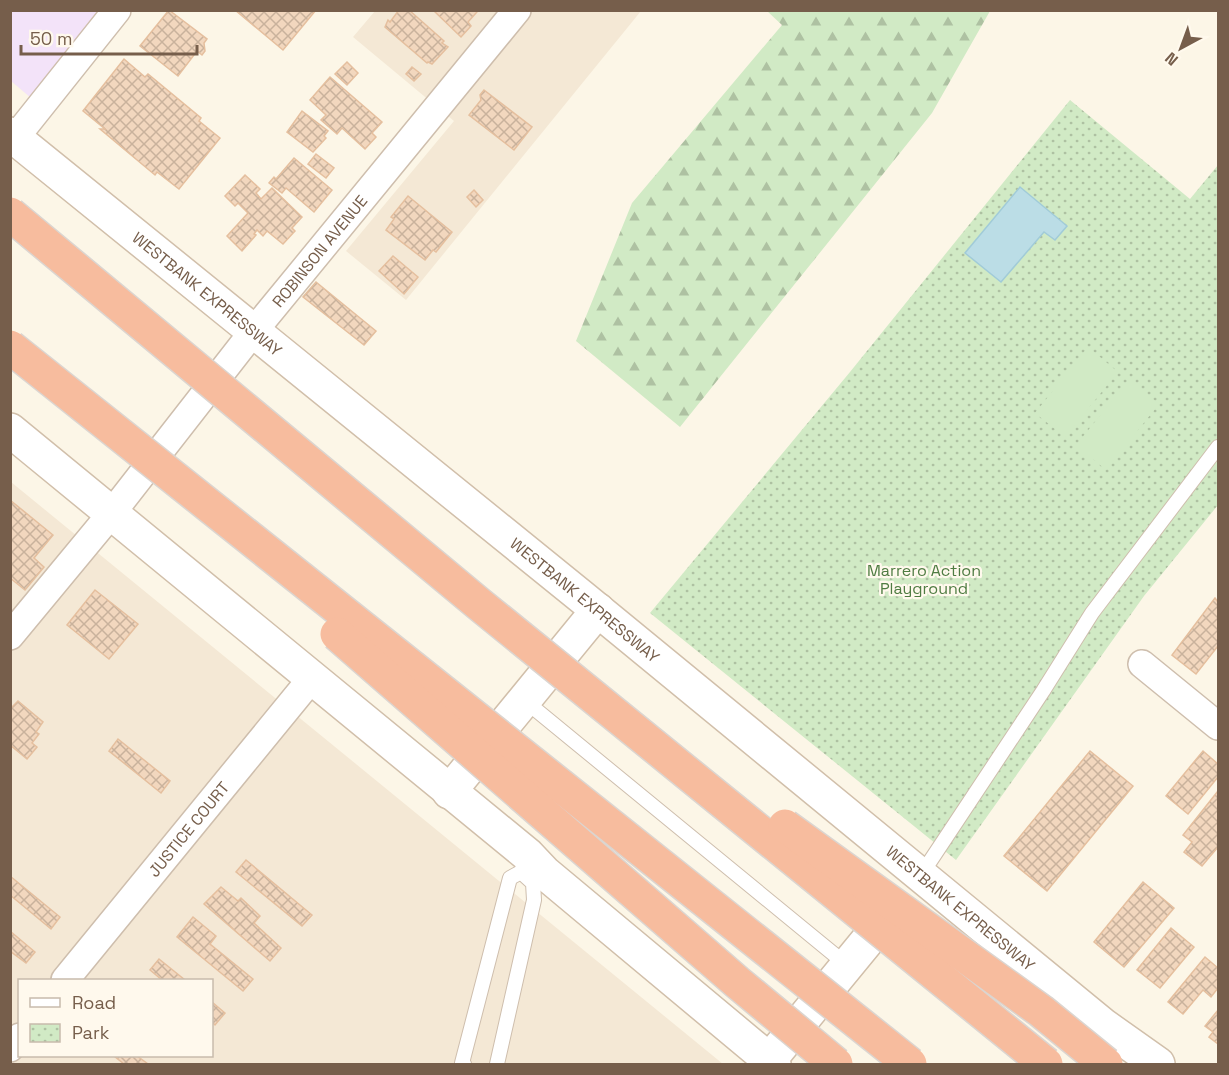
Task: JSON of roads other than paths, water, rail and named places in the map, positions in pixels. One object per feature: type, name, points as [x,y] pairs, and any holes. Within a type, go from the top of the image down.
[{"type":"highway","points":[[10,214],[479,604],[1046,1065]]},
{"type":"highway","points":[[10,347],[910,1065]]},
{"type":"highway","points":[[224,518],[258,566],[836,1065]]},
{"type":"highway","points":[[479,604],[1041,1011],[1106,1065]]},
{"type":"main road","name":"WESTBANK EXPRESSWAY","points":[[13,136],[598,610],[1103,1025],[1158,1065]]},
{"type":"main road","points":[[10,430],[449,792],[525,864],[545,873],[771,1063],[921,875]]},
{"type":"main road","points":[[449,792],[598,610]]},
{"type":"street","points":[[13,136],[117,10]]},
{"type":"street","name":"ROBINSON AVENUE","points":[[10,636],[111,514],[253,332],[517,10]]},
{"type":"street","points":[[1142,664],[1218,726]]},
{"type":"street","name":"JUSTICE COURT","points":[[67,979],[312,678]]},
{"type":"lane","points":[[921,875],[1092,613],[1218,447]]},
{"type":"lane","points":[[524,700],[847,965]]},
{"type":"lane","points":[[464,1065],[462,1063],[510,878],[525,864],[533,882],[534,900],[497,1065]]},
{"type":"water","points":[[1020,187],[1067,226],[1055,240],[1044,232],[1001,282],[965,253]]},
{"type":"park label","name":"Marrero Action Playground","points":[[924,579]]}]
